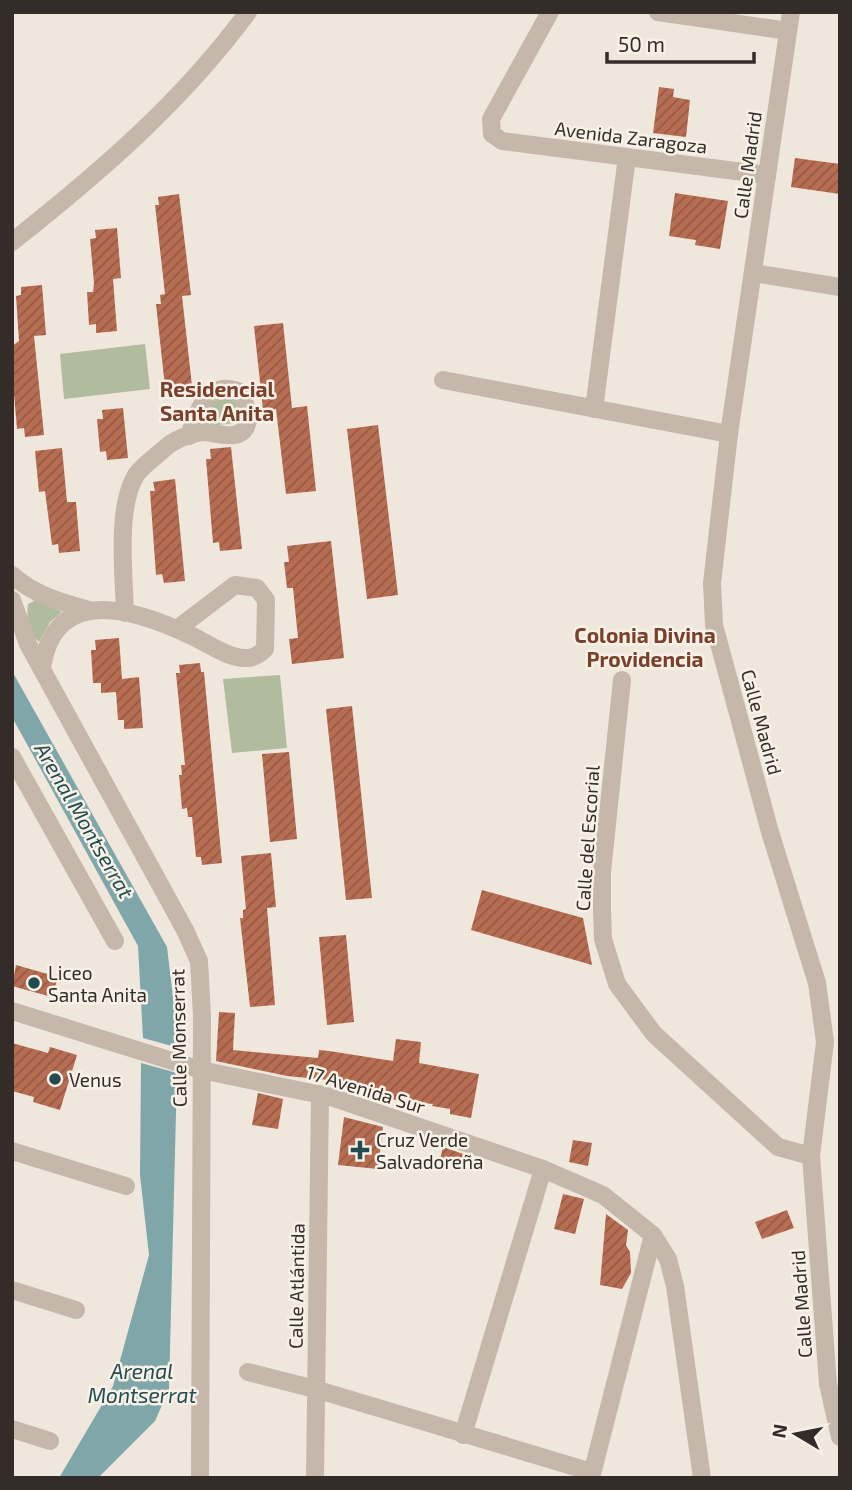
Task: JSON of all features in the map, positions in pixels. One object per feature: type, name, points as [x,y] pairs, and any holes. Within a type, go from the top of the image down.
[{"type":"street","points":[[12,242],[131,144],[218,53],[248,12]]},
{"type":"street","name":"Avenida Zaragoza","points":[[550,12],[491,119],[492,134],[502,141],[767,175]]},
{"type":"street","points":[[658,12],[788,31]]},
{"type":"street","name":"Calle Madrid","points":[[791,12],[729,434],[712,583],[714,625],[770,832],[817,983],[825,1042],[811,1156],[828,1384],[840,1437]]},
{"type":"street","points":[[594,409],[627,157]]},
{"type":"street","points":[[754,273],[840,287]]},
{"type":"street","points":[[443,380],[729,434]]},
{"type":"street","points":[[125,612],[127,500],[137,474],[173,440],[188,436]]},
{"type":"street","points":[[12,575],[36,592],[89,610],[125,612],[177,629],[238,657],[258,656],[265,649],[266,600],[250,585],[235,585],[177,629]]},
{"type":"street","name":"Calle Monserrat","points":[[12,600],[42,668],[172,905],[199,961],[200,1478]]},
{"type":"street","points":[[42,668],[46,645],[54,631],[65,619],[89,610]]},
{"type":"street","name":"Calle del Escorial","points":[[622,681],[602,872],[603,939],[617,984],[654,1034],[778,1147],[811,1156]]},
{"type":"street","points":[[12,757],[115,941]]},
{"type":"street","name":"17 Avenida Sur","points":[[12,1012],[201,1070],[320,1094],[543,1169],[603,1195],[653,1235],[668,1259],[676,1286],[702,1478]]},
{"type":"street","name":"Calle Atlántida","points":[[315,1478],[320,1094]]},
{"type":"street","points":[[12,1151],[126,1186]]},
{"type":"street","points":[[463,1435],[543,1169]]},
{"type":"street","points":[[248,1372],[316,1389],[591,1475],[653,1235]]},
{"type":"street","points":[[12,1290],[76,1310]]},
{"type":"street","points":[[12,1429],[50,1441]]},
{"type":"green space","points":[[145,344],[150,389],[64,399],[60,354]]},
{"type":"green space","points":[[218,396],[232,398],[234,401],[238,411],[236,423],[200,427],[202,416]]},
{"type":"green space","points":[[36,600],[62,612],[50,622],[39,642],[31,629],[27,614],[28,604]]},
{"type":"green space","points":[[280,675],[287,748],[232,753],[223,679]]},
{"type":"water","name":"Arenal Montserrat","points":[[12,671],[167,947],[179,1048],[143,1038],[138,946],[12,717]]},
{"type":"water","name":"Arenal Montserrat","points":[[141,1063],[177,1073],[169,1389],[155,1421],[98,1478],[59,1478],[113,1386],[149,1255],[140,1175]]},
{"type":"building","points":[[659,87],[674,89],[673,97],[690,100],[686,137],[653,133]]},
{"type":"building","points":[[795,158],[840,164],[840,194],[791,187]]},
{"type":"building","points":[[675,193],[728,201],[720,249],[695,245],[696,240],[669,236]]},
{"type":"building","points":[[179,194],[191,295],[182,296],[193,395],[171,397],[169,388],[165,387],[156,304],[161,304],[160,295],[165,294],[155,205],[159,205],[158,197]]},
{"type":"building","points":[[117,228],[121,278],[113,279],[117,331],[96,333],[96,324],[89,325],[87,292],[93,292],[94,283],[90,239],[96,238],[95,230]]},
{"type":"building","points":[[42,285],[46,335],[34,336],[44,435],[25,437],[24,428],[17,429],[14,394],[12,346],[19,341],[16,296],[21,295],[21,287]]},
{"type":"building","points":[[283,323],[292,408],[307,406],[316,491],[286,494],[276,409],[263,410],[254,326]]},
{"type":"building","points":[[123,408],[128,458],[107,460],[106,451],[100,452],[97,419],[103,419],[102,410]]},
{"type":"building","points":[[378,425],[398,595],[367,599],[347,429]]},
{"type":"building","points":[[231,447],[242,549],[220,551],[219,542],[213,543],[206,459],[211,459],[210,449]]},
{"type":"building","points":[[62,448],[67,502],[76,502],[80,551],[59,553],[58,544],[52,545],[45,491],[39,492],[35,451]]},
{"type":"building","points":[[175,479],[185,581],[164,583],[162,574],[156,575],[150,491],[155,491],[153,482]]},
{"type":"building","points":[[331,541],[344,658],[292,664],[289,639],[298,638],[293,588],[287,588],[284,562],[289,562],[287,546]]},
{"type":"building","points":[[119,638],[122,679],[139,677],[143,728],[124,729],[124,720],[118,720],[116,692],[101,693],[101,683],[93,683],[91,650],[96,650],[95,640]]},
{"type":"building","points":[[200,663],[201,672],[204,672],[222,863],[202,865],[201,857],[196,857],[192,817],[188,817],[187,808],[182,809],[179,775],[182,775],[181,765],[185,765],[176,673],[180,673],[179,665]]},
{"type":"building","points":[[352,706],[372,898],[346,900],[326,709]]},
{"type":"building","points":[[289,752],[297,839],[270,842],[262,754]]},
{"type":"building","points":[[271,853],[276,907],[267,908],[275,1005],[250,1007],[240,918],[243,918],[243,910],[246,909],[241,856]]},
{"type":"building","points":[[482,890],[583,918],[592,965],[471,930]]},
{"type":"building","points":[[346,935],[354,1022],[327,1025],[319,937]]},
{"type":"building","name":"Liceo Santa Anita","points":[[16,965],[58,977],[52,997],[12,986]]},
{"type":"building","points":[[219,1012],[235,1013],[233,1050],[318,1058],[319,1050],[393,1061],[396,1039],[421,1042],[419,1063],[479,1074],[471,1118],[450,1114],[450,1109],[432,1106],[433,1104],[388,1099],[389,1092],[349,1086],[349,1082],[287,1076],[216,1061]]},
{"type":"building","points":[[12,1043],[48,1053],[50,1047],[77,1055],[60,1110],[33,1102],[34,1097],[12,1091]]},
{"type":"building","points":[[258,1093],[283,1099],[278,1129],[252,1125]]},
{"type":"building","name":"Cruz Verde Salvadoreña","points":[[344,1117],[383,1127],[378,1169],[338,1165]]},
{"type":"building","points":[[573,1140],[592,1143],[588,1166],[569,1162]]},
{"type":"building","points":[[443,1147],[463,1154],[461,1165],[440,1160]]},
{"type":"building","points":[[563,1194],[584,1199],[575,1234],[554,1229]]},
{"type":"building","points":[[787,1210],[794,1228],[762,1239],[755,1222]]},
{"type":"building","points":[[606,1214],[628,1230],[626,1245],[630,1252],[631,1273],[622,1289],[600,1285]]},
{"type":"place","name":"Liceo Santa Anita","points":[[34,983]]},
{"type":"place","name":"Venus","points":[[55,1079]]},
{"type":"place","name":"Cruz Verde Salvadoreña","points":[[360,1150]]},
{"type":"district","name":"Residencial Santa Anita","points":[[217,400]]},
{"type":"district","name":"Colonia Divina Providencia","points":[[645,646]]}]
